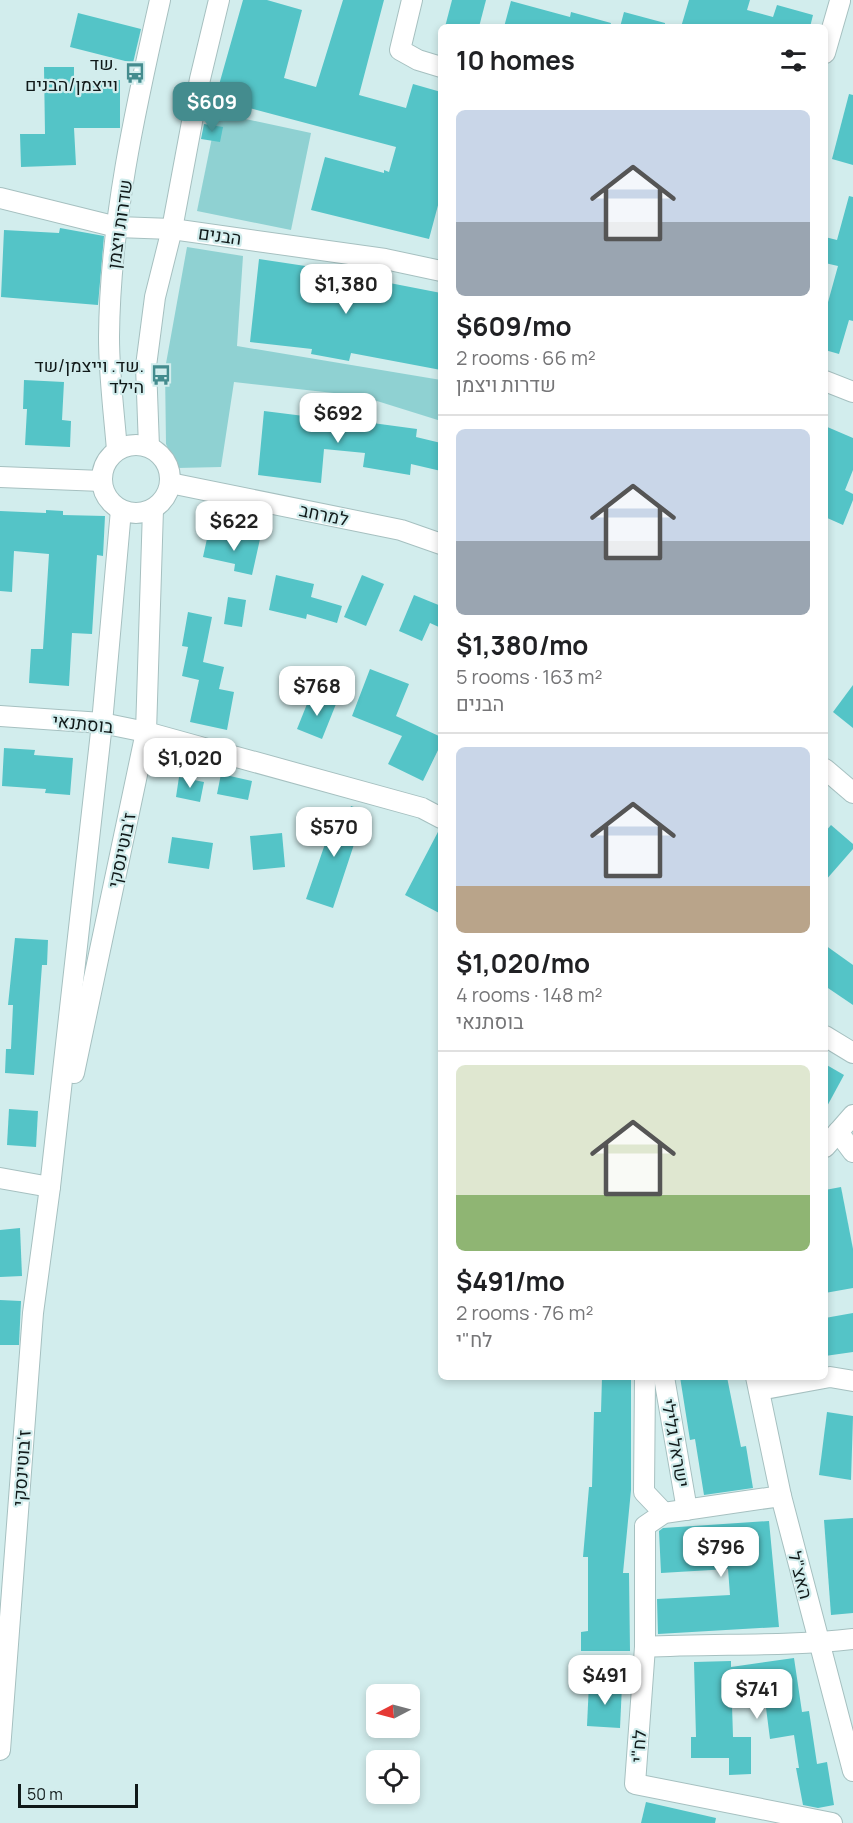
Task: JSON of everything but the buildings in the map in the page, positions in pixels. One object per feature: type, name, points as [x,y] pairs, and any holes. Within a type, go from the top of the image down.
[{"type":"street","name":"שדרות ויצמן","points":[[117,450],[109,339],[111,278],[135,108],[160,0]]},
{"type":"street","points":[[149,447],[146,366],[155,297],[172,229],[200,79],[219,0]]},
{"type":"street","points":[[412,0],[400,50],[418,60],[438,66]]},
{"type":"street","points":[[828,42],[840,0],[853,6]]},
{"type":"street","name":"הבנים","points":[[0,198],[117,227],[172,229],[385,259],[438,270]]},
{"type":"street","points":[[828,382],[853,392]]},
{"type":"street","points":[[127,446],[149,447],[166,462],[170,483],[167,494],[153,509],[131,514],[121,510],[108,498],[102,481],[103,469],[117,450],[127,446]]},
{"type":"street","points":[[0,477],[102,481]]},
{"type":"street","name":"למרחב","points":[[170,483],[401,530],[438,543]]},
{"type":"street","name":"ז'בוטינסקי","points":[[50,1187],[146,732],[153,509]]},
{"type":"street","name":"ז'בוטינסקי","points":[[0,1750],[33,1313],[50,1187],[102,723],[121,510]]},
{"type":"street","name":"בוסתנאי","points":[[0,716],[102,723],[146,732],[422,808],[438,816]]},
{"type":"street","points":[[828,772],[853,793]]},
{"type":"street","points":[[828,1038],[853,1053]]},
{"type":"street","points":[[853,1115],[829,1142],[853,1152]]},
{"type":"street","points":[[0,1178],[50,1187]]},
{"type":"street","points":[[828,1377],[853,1381]]},
{"type":"street","name":"ישראל גלילי","points":[[645,1380],[645,1492],[664,1513]]},
{"type":"street","name":"ישראל גלילי","points":[[665,1380],[687,1510]]},
{"type":"street","points":[[757,1383],[794,1380]]},
{"type":"street","name":"האצ\"ל","points":[[757,1383],[781,1496],[853,1771]]},
{"type":"street","name":"ישראל גלילי","points":[[645,1647],[645,1526],[664,1513],[781,1496]]},
{"type":"street","points":[[645,1647],[717,1642],[819,1643],[853,1639]]},
{"type":"street","name":"לח\"י","points":[[645,1647],[635,1784],[832,1823]]},
{"type":"shaded area","points":[[217,113],[311,133],[291,230],[197,211]]},
{"type":"shaded area","points":[[187,247],[243,256],[237,346],[438,380],[438,420],[361,396],[234,382],[221,467],[177,468],[166,444],[165,369]]},
{"type":"place","name":"שד. וייצמן/הבנים","points":[[135,73]]},
{"type":"place","name":"שד. וייצמן/שד. הילד","points":[[161,375]]}]
